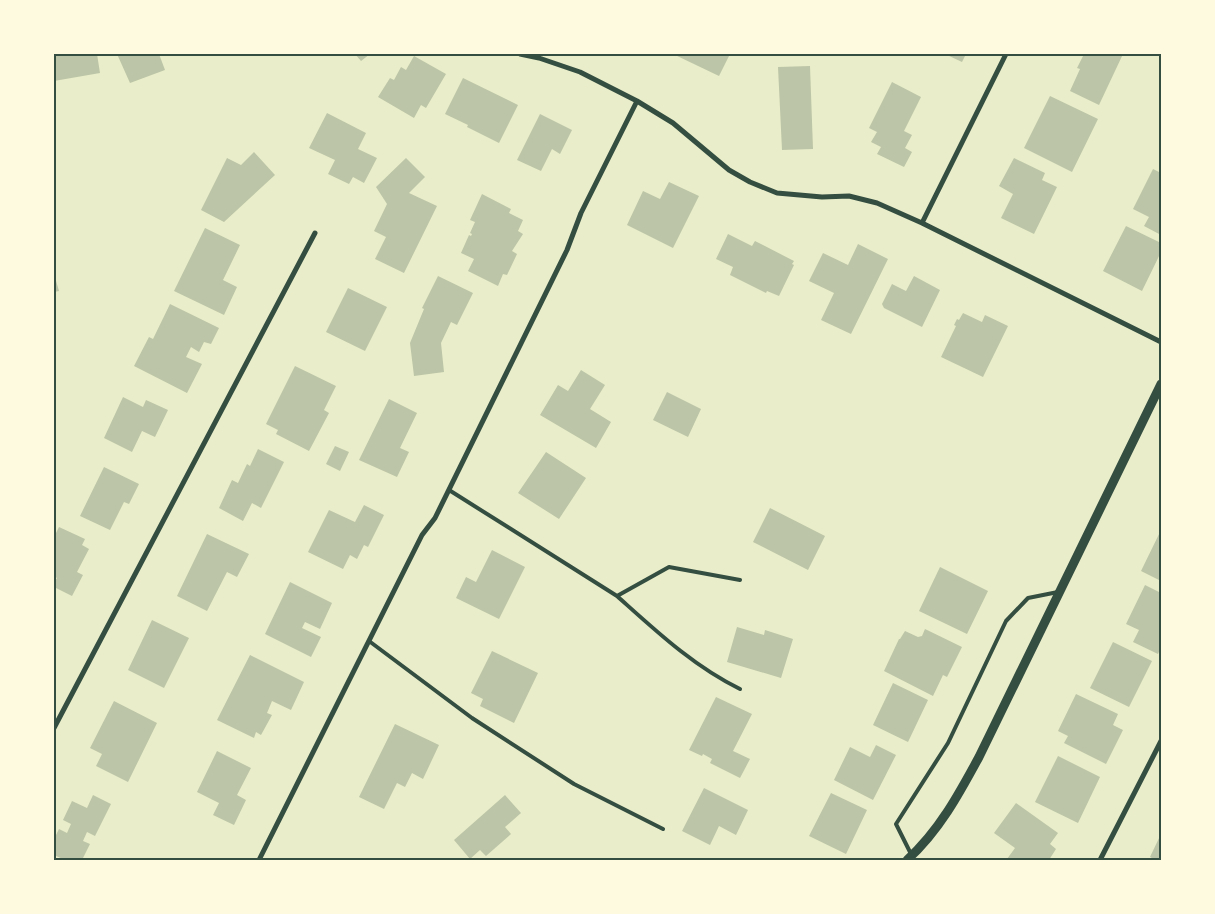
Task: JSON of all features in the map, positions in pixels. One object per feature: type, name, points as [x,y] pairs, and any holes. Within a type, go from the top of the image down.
[{"type":"street","points":[[520,54],[539,58],[580,72],[637,101],[673,123],[729,170],[750,182],[777,193],[822,197],[849,196],[877,204],[922,223],[1161,342]]},
{"type":"street","points":[[922,223],[1006,54]]},
{"type":"street","points":[[259,860],[422,535],[435,518],[449,490],[568,250],[581,213],[637,101]]},
{"type":"street","points":[[54,728],[315,233]]},
{"type":"street","points":[[910,858],[940,823],[979,757],[1161,384]]},
{"type":"street","points":[[1100,860],[1161,741]]},
{"type":"lane","points":[[449,490],[617,596],[679,650],[729,684],[740,689]]},
{"type":"lane","points":[[617,596],[669,567],[740,580]]},
{"type":"lane","points":[[910,858],[896,824],[948,743],[1006,621],[1028,598],[1060,591]]},
{"type":"lane","points":[[369,641],[472,718],[574,784],[663,829]]},
{"type":"building","points":[[54,54],[97,54],[100,73],[54,81]]},
{"type":"building","points":[[117,54],[159,54],[165,70],[130,83]]},
{"type":"building","points":[[355,54],[370,54],[361,61]]},
{"type":"building","points":[[673,54],[730,54],[719,76]]},
{"type":"building","points":[[945,54],[966,54],[962,62]]},
{"type":"building","points":[[1084,54],[1123,54],[1099,105],[1070,91],[1080,69],[1077,68]]},
{"type":"building","points":[[414,56],[446,74],[426,108],[421,105],[414,118],[378,97],[390,78],[394,80],[401,67],[406,70]]},
{"type":"building","points":[[810,66],[813,149],[782,150],[778,67]]},
{"type":"building","points":[[463,78],[518,105],[499,143],[445,114]]},
{"type":"building","points":[[892,82],[921,97],[904,131],[912,135],[905,148],[912,152],[904,167],[877,154],[881,147],[871,142],[877,132],[869,128]]},
{"type":"building","points":[[1050,96],[1098,119],[1072,172],[1024,148]]},
{"type":"building","points":[[327,113],[366,133],[358,149],[377,158],[364,183],[353,177],[349,184],[328,174],[335,160],[309,148]]},
{"type":"building","points":[[540,114],[572,130],[560,154],[552,149],[541,171],[517,160]]},
{"type":"building","points":[[254,152],[275,175],[224,222],[201,210],[227,158],[241,165]]},
{"type":"building","points":[[406,158],[425,177],[409,193],[437,206],[404,273],[375,259],[386,237],[374,231],[387,204],[376,187]]},
{"type":"building","points":[[1014,158],[1045,173],[1042,180],[1057,187],[1034,234],[1001,218],[1013,194],[999,186]]},
{"type":"building","points":[[1153,169],[1161,173],[1161,235],[1144,226],[1149,217],[1133,209]]},
{"type":"building","points":[[669,182],[699,196],[673,248],[627,225],[643,191],[660,199]]},
{"type":"building","points":[[482,194],[511,209],[509,213],[523,220],[518,231],[523,234],[512,251],[517,254],[507,275],[503,274],[498,286],[468,271],[474,259],[461,253],[469,235],[471,236],[472,234],[470,233],[475,222],[470,220]]},
{"type":"building","points":[[1126,226],[1161,243],[1161,252],[1142,291],[1103,271]]},
{"type":"building","points":[[205,228],[240,245],[223,280],[237,287],[224,315],[174,291]]},
{"type":"building","points":[[728,234],[752,246],[755,241],[794,261],[792,264],[794,265],[779,296],[767,291],[766,293],[730,275],[733,267],[716,259]]},
{"type":"building","points":[[858,244],[888,259],[851,334],[821,320],[834,293],[809,281],[823,253],[848,265]]},
{"type":"building","points":[[54,274],[59,291],[54,292]]},
{"type":"building","points":[[438,276],[473,293],[457,325],[451,322],[441,343],[444,372],[414,376],[410,343],[424,309],[422,308]]},
{"type":"building","points":[[914,276],[940,290],[922,327],[884,308],[882,304],[892,284],[906,291]]},
{"type":"building","points":[[348,288],[387,307],[365,351],[326,332]]},
{"type":"building","points":[[170,304],[219,328],[211,344],[204,342],[199,352],[191,347],[186,357],[202,364],[187,393],[134,366],[149,337],[153,339]]},
{"type":"building","points":[[963,313],[982,322],[985,315],[1008,326],[983,377],[941,357],[956,326],[954,325],[957,319],[959,320]]},
{"type":"building","points":[[295,366],[336,386],[324,410],[329,413],[309,451],[276,434],[278,430],[266,424]]},
{"type":"building","points":[[581,370],[605,385],[590,409],[611,422],[596,448],[540,415],[558,385],[568,391]]},
{"type":"building","points":[[667,392],[701,409],[688,437],[653,420]]},
{"type":"building","points":[[123,397],[143,407],[146,400],[168,410],[155,437],[142,431],[132,452],[104,438]]},
{"type":"building","points":[[389,399],[417,413],[400,448],[409,452],[397,477],[359,460]]},
{"type":"building","points":[[335,446],[349,452],[340,471],[326,464]]},
{"type":"building","points":[[258,449],[284,462],[261,508],[252,503],[243,521],[219,508],[232,480],[238,483],[247,464],[250,466]]},
{"type":"building","points":[[546,452],[586,478],[559,519],[518,493]]},
{"type":"building","points":[[104,467],[139,484],[129,504],[124,502],[110,530],[80,516]]},
{"type":"building","points":[[364,505],[384,515],[368,547],[364,545],[357,559],[350,555],[343,569],[308,552],[329,510],[355,522]]},
{"type":"building","points":[[770,508],[825,536],[808,570],[753,542]]},
{"type":"building","points":[[59,527],[85,539],[82,545],[89,549],[77,572],[83,575],[72,596],[54,587],[57,578],[54,576],[54,537]]},
{"type":"building","points":[[1161,530],[1161,581],[1141,571]]},
{"type":"building","points":[[207,534],[249,554],[237,577],[227,572],[207,611],[177,596]]},
{"type":"building","points":[[492,550],[525,567],[499,619],[456,598],[466,577],[476,582]]},
{"type":"building","points":[[940,567],[988,591],[967,634],[919,611]]},
{"type":"building","points":[[290,582],[332,603],[320,629],[305,622],[302,628],[321,637],[311,657],[265,634]]},
{"type":"building","points":[[1145,585],[1161,593],[1161,647],[1158,654],[1133,642],[1139,630],[1126,624]]},
{"type":"building","points":[[152,620],[189,638],[164,688],[128,670]]},
{"type":"building","points":[[737,627],[764,635],[765,630],[793,639],[781,678],[727,662]]},
{"type":"building","points":[[925,629],[962,647],[947,677],[943,675],[933,696],[884,671],[899,639],[905,631],[918,637],[922,636]]},
{"type":"building","points":[[1113,642],[1152,661],[1129,707],[1090,688]]},
{"type":"building","points":[[492,651],[538,673],[514,723],[480,706],[483,699],[471,693]]},
{"type":"building","points":[[250,655],[304,682],[291,710],[272,701],[267,713],[272,715],[261,735],[256,732],[254,738],[217,720]]},
{"type":"building","points":[[893,683],[928,700],[908,742],[873,725]]},
{"type":"building","points":[[1076,694],[1118,714],[1113,725],[1123,730],[1106,764],[1064,743],[1068,736],[1058,731]]},
{"type":"building","points":[[716,697],[752,714],[733,751],[750,759],[740,778],[710,763],[712,759],[703,754],[702,756],[689,750]]},
{"type":"building","points":[[114,701],[157,723],[128,782],[96,766],[102,754],[90,748]]},
{"type":"building","points":[[395,724],[439,745],[423,779],[412,773],[405,787],[397,783],[384,809],[359,797]]},
{"type":"building","points":[[876,745],[896,755],[873,800],[834,780],[850,747],[870,757]]},
{"type":"building","points":[[217,751],[251,768],[237,795],[246,800],[234,825],[213,815],[219,803],[197,792]]},
{"type":"building","points":[[1058,756],[1100,777],[1078,823],[1035,802]]},
{"type":"building","points":[[704,788],[748,810],[736,835],[719,826],[710,845],[682,831]]},
{"type":"building","points":[[831,793],[867,810],[846,854],[809,836]]},
{"type":"building","points":[[93,795],[111,804],[95,836],[87,832],[83,841],[90,844],[82,860],[65,860],[54,855],[54,839],[59,829],[67,833],[71,824],[63,820],[72,801],[87,808]]},
{"type":"building","points":[[505,795],[521,813],[505,827],[511,834],[486,856],[480,850],[470,859],[454,840]]},
{"type":"building","points":[[1016,803],[1058,833],[1050,844],[1056,849],[1049,860],[1007,859],[1015,848],[994,833]]},
{"type":"building","points":[[1161,834],[1161,860],[1156,860],[1150,857]]}]
